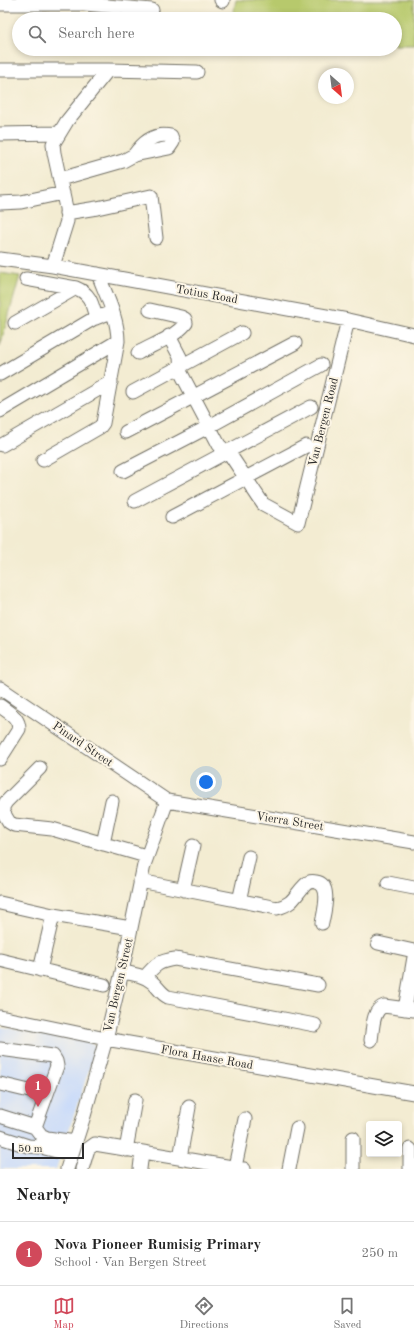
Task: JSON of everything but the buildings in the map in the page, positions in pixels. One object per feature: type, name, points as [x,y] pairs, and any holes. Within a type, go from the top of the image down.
[{"type":"street","points":[[68,0],[85,4]]},
{"type":"street","points":[[0,4],[85,4],[152,10]]},
{"type":"street","points":[[0,70],[197,72]]},
{"type":"street","points":[[53,266],[67,221],[54,144],[58,133],[108,70]]},
{"type":"street","points":[[0,134],[58,133]]},
{"type":"street","points":[[60,179],[122,161],[134,155]]},
{"type":"street","points":[[0,203],[22,202],[63,193]]},
{"type":"street","points":[[66,214],[151,196],[156,238]]},
{"type":"street","name":"Totius Road","points":[[0,259],[53,266],[348,320],[414,336]]},
{"type":"street","points":[[43,460],[100,427],[103,423],[118,341],[118,332],[98,274]]},
{"type":"street","points":[[26,279],[76,288],[84,291],[91,301],[96,318]]},
{"type":"street","points":[[15,323],[76,288]]},
{"type":"street","points":[[138,353],[169,336],[182,327],[186,322],[185,319],[150,310]]},
{"type":"street","points":[[0,374],[96,318],[112,312]]},
{"type":"street","name":"Van Bergen Road","points":[[245,478],[264,504],[298,523],[348,320]]},
{"type":"street","points":[[133,392],[242,333]]},
{"type":"street","points":[[169,336],[180,357],[181,373],[208,427],[219,445],[227,452],[245,478]]},
{"type":"street","points":[[0,411],[118,341]]},
{"type":"street","points":[[126,432],[295,343]]},
{"type":"street","points":[[123,471],[208,427],[321,365]]},
{"type":"street","points":[[2,445],[111,382]]},
{"type":"street","points":[[135,501],[311,407]]},
{"type":"street","points":[[172,517],[306,446]]},
{"type":"street","name":"Pinard Street","points":[[0,688],[167,801]]},
{"type":"street","points":[[0,706],[15,717],[18,721],[19,729],[0,759]]},
{"type":"street","points":[[40,768],[6,802],[3,807],[3,812],[9,822],[20,826],[52,829],[146,856]]},
{"type":"street","points":[[103,844],[112,801]]},
{"type":"street","name":"Vierra Street","points":[[167,801],[414,842]]},
{"type":"street","name":"Van Bergen Street","points":[[67,1169],[106,1039],[122,972],[146,856],[167,801]]},
{"type":"street","points":[[183,890],[193,846]]},
{"type":"street","points":[[239,901],[249,857]]},
{"type":"street","points":[[140,881],[277,908],[288,905],[304,886],[309,883],[321,883],[324,886],[325,891],[322,923]]},
{"type":"street","points":[[388,883],[414,888]]},
{"type":"street","points":[[0,903],[53,915],[131,928]]},
{"type":"street","points":[[40,970],[53,915]]},
{"type":"street","points":[[378,943],[414,951]]},
{"type":"street","points":[[371,1040],[375,1015],[380,1007],[384,1006],[410,1009],[414,957]]},
{"type":"street","points":[[145,977],[153,967],[163,960],[175,959],[318,986]]},
{"type":"street","points":[[0,960],[104,985]]},
{"type":"street","points":[[122,972],[145,977],[168,997],[315,1025]]},
{"type":"street","name":"Flora Haase Road","points":[[0,1017],[106,1039],[414,1093]]},
{"type":"street","points":[[0,1049],[53,1056],[56,1061],[56,1066],[35,1127]]},
{"type":"street","points":[[0,1084],[46,1095]]},
{"type":"street","points":[[126,1150],[135,1100]]},
{"type":"street","points":[[180,1158],[189,1108]]},
{"type":"street","points":[[0,1116],[35,1127],[41,1135],[48,1138],[76,1142]]},
{"type":"street","points":[[82,1169],[88,1148],[95,1144],[180,1158],[196,1165],[240,1168],[245,1119]]},
{"type":"street","points":[[289,1169],[297,1128]]},
{"type":"street","points":[[0,1137],[28,1146],[41,1147],[72,1155]]},
{"type":"street","points":[[353,1138],[353,1169]]},
{"type":"street","points":[[410,1149],[410,1169]]},
{"type":"street","points":[[140,1169],[142,1152]]},
{"type":"shaded area","points":[[0,1028],[83,1040],[97,1046],[56,1169],[0,1169]]},
{"type":"green space","points":[[236,0],[414,0],[414,44],[402,44],[402,12],[233,12]]},
{"type":"green space","points":[[0,273],[20,276],[0,346]]},
{"type":"place","name":"Nova Pioneer Rumisig Primary","points":[[38,1107]]}]
